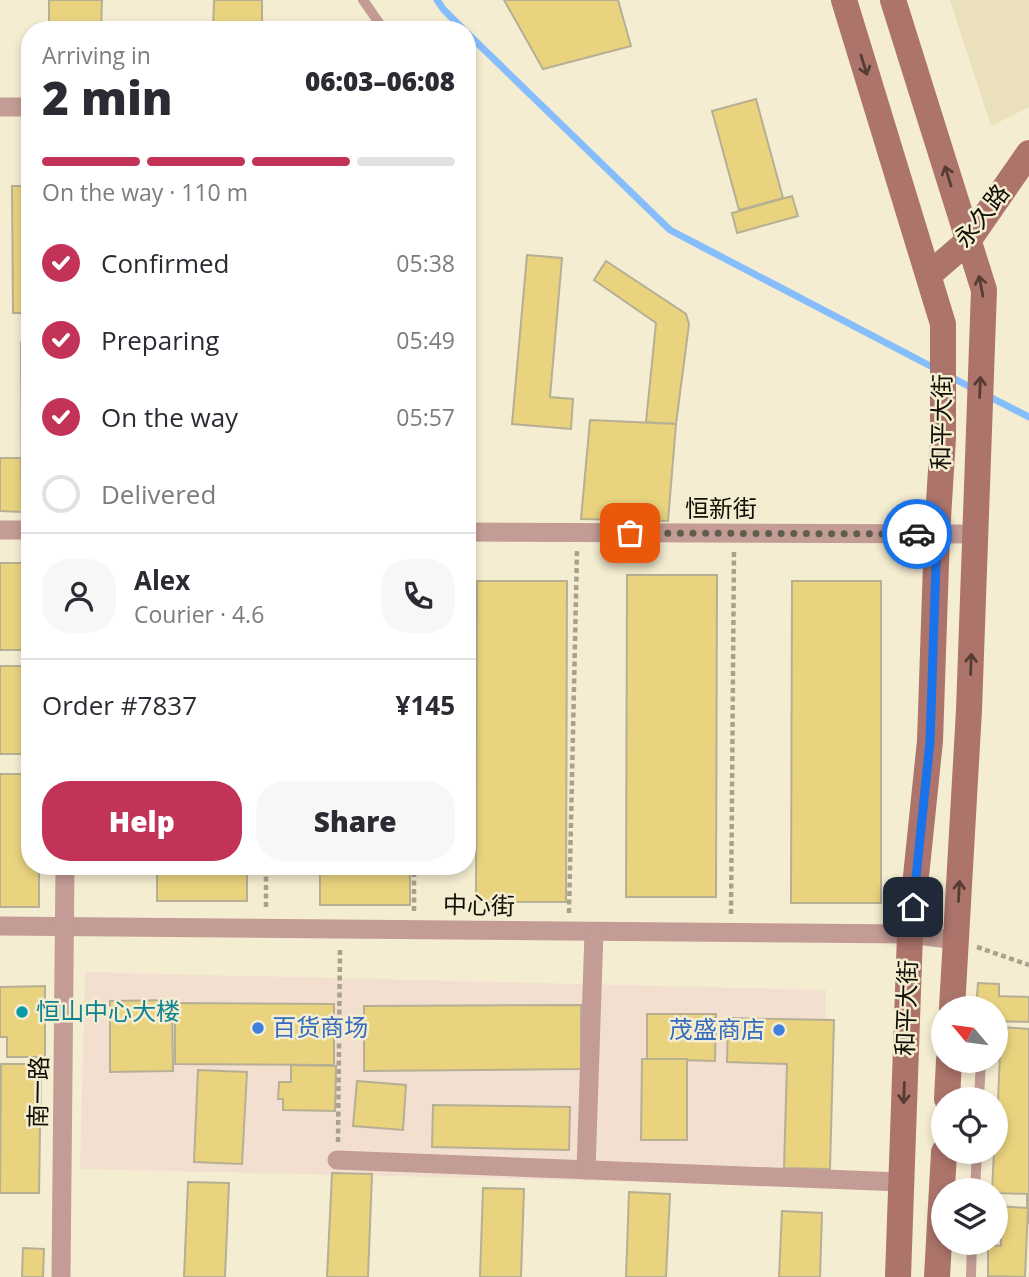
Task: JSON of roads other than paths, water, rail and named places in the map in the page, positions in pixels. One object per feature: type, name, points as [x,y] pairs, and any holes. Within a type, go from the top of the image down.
[{"type":"main road","name":"和平大街","points":[[844,0],[930,274],[943,324],[943,438],[930,741],[910,934],[898,1277]]},
{"type":"main road","name":"和平大街","points":[[893,0],[984,290],[969,710],[954,996]]},
{"type":"main road","name":"永久路","points":[[930,274],[968,241],[1029,153]]},
{"type":"main road","points":[[937,1277],[943,1164]]},
{"type":"street","points":[[0,107],[21,107]]},
{"type":"street","points":[[0,530],[21,530]]},
{"type":"street","name":"恒新街","points":[[476,532],[975,534]]},
{"type":"street","name":"南一路","points":[[61,1277],[65,875]]},
{"type":"street","name":"中心街","points":[[0,926],[910,934],[956,940]]},
{"type":"street","points":[[586,1170],[594,932]]},
{"type":"street","points":[[337,1160],[901,1182]]},
{"type":"lane","points":[[363,0],[377,21]]},
{"type":"lane","points":[[971,1277],[972,1255]]},
{"type":"waterway","points":[[437,0],[455,21]]},
{"type":"waterway","points":[[476,42],[670,230],[938,370]]},
{"type":"waterway","points":[[949,376],[976,390]]},
{"type":"waterway","points":[[986,395],[1029,417]]},
{"type":"place","name":"恒山中心大楼","points":[[22,1012]]},
{"type":"place","name":"百货商场","points":[[258,1028]]},
{"type":"place","name":"茂盛商店","points":[[779,1030]]}]
